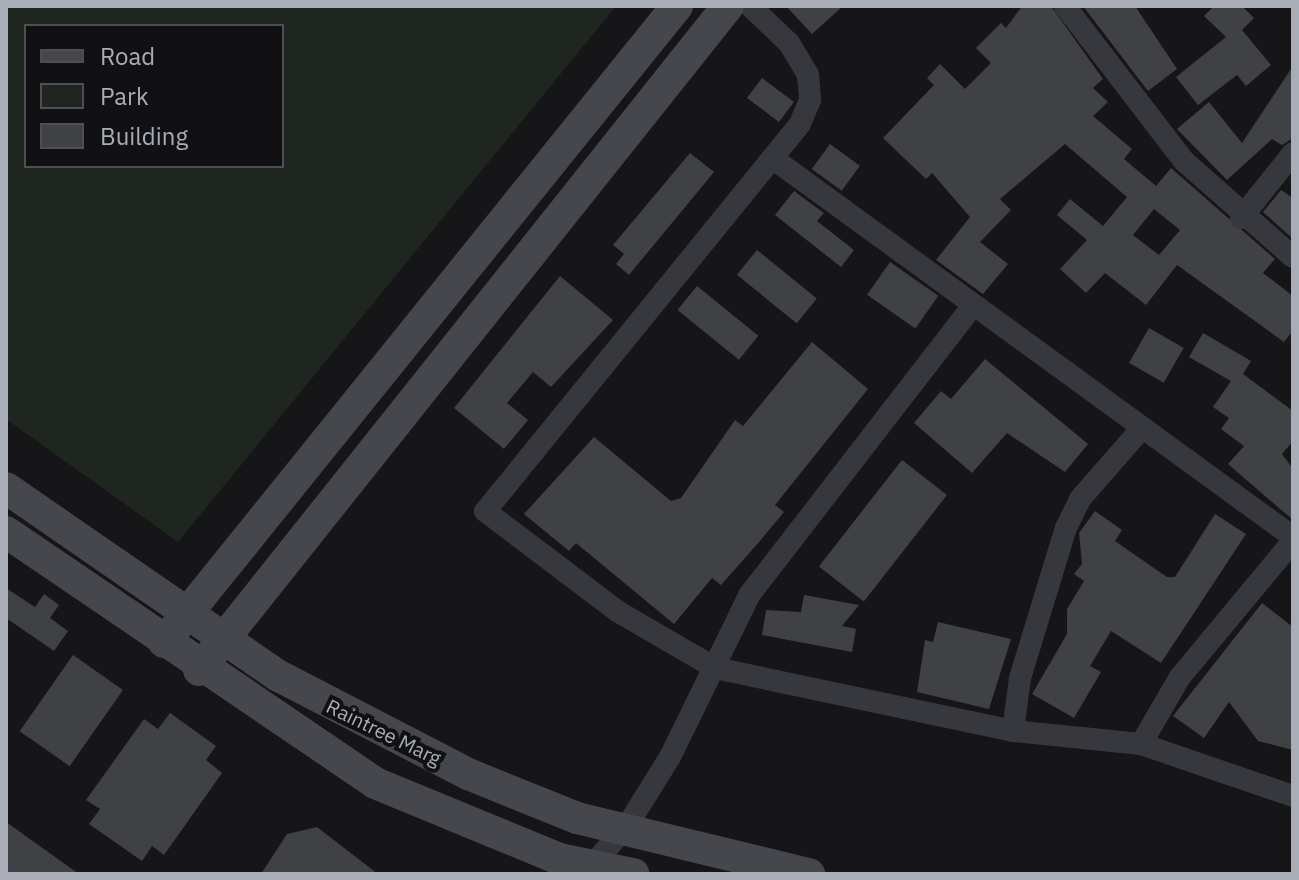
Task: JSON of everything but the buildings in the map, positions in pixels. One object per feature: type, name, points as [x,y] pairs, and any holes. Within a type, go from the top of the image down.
[{"type":"main road","points":[[164,642],[184,609],[677,6]]},
{"type":"main road","points":[[199,670],[728,6]]},
{"type":"main road","name":"Raintree Marg","points":[[6,488],[313,697],[468,774],[577,818],[627,826],[809,874]]},
{"type":"main road","points":[[6,532],[164,642],[199,670],[375,783],[587,870],[633,874]]},
{"type":"street","points":[[750,6],[789,43],[808,75],[810,100],[775,160],[485,511],[617,611],[715,668],[1013,731],[1141,744],[1293,796]]},
{"type":"street","points":[[1065,6],[1184,161],[1241,218],[1293,257]]},
{"type":"street","points":[[1241,218],[1293,153]]},
{"type":"street","points":[[775,160],[1293,539],[1180,677],[1141,744]]},
{"type":"street","points":[[587,870],[627,826],[715,668],[750,594],[972,307]]},
{"type":"street","points":[[1013,731],[1020,678],[1066,528],[1080,499],[1142,428]]},
{"type":"green space","points":[[6,6],[616,6],[178,542],[6,419]]}]
